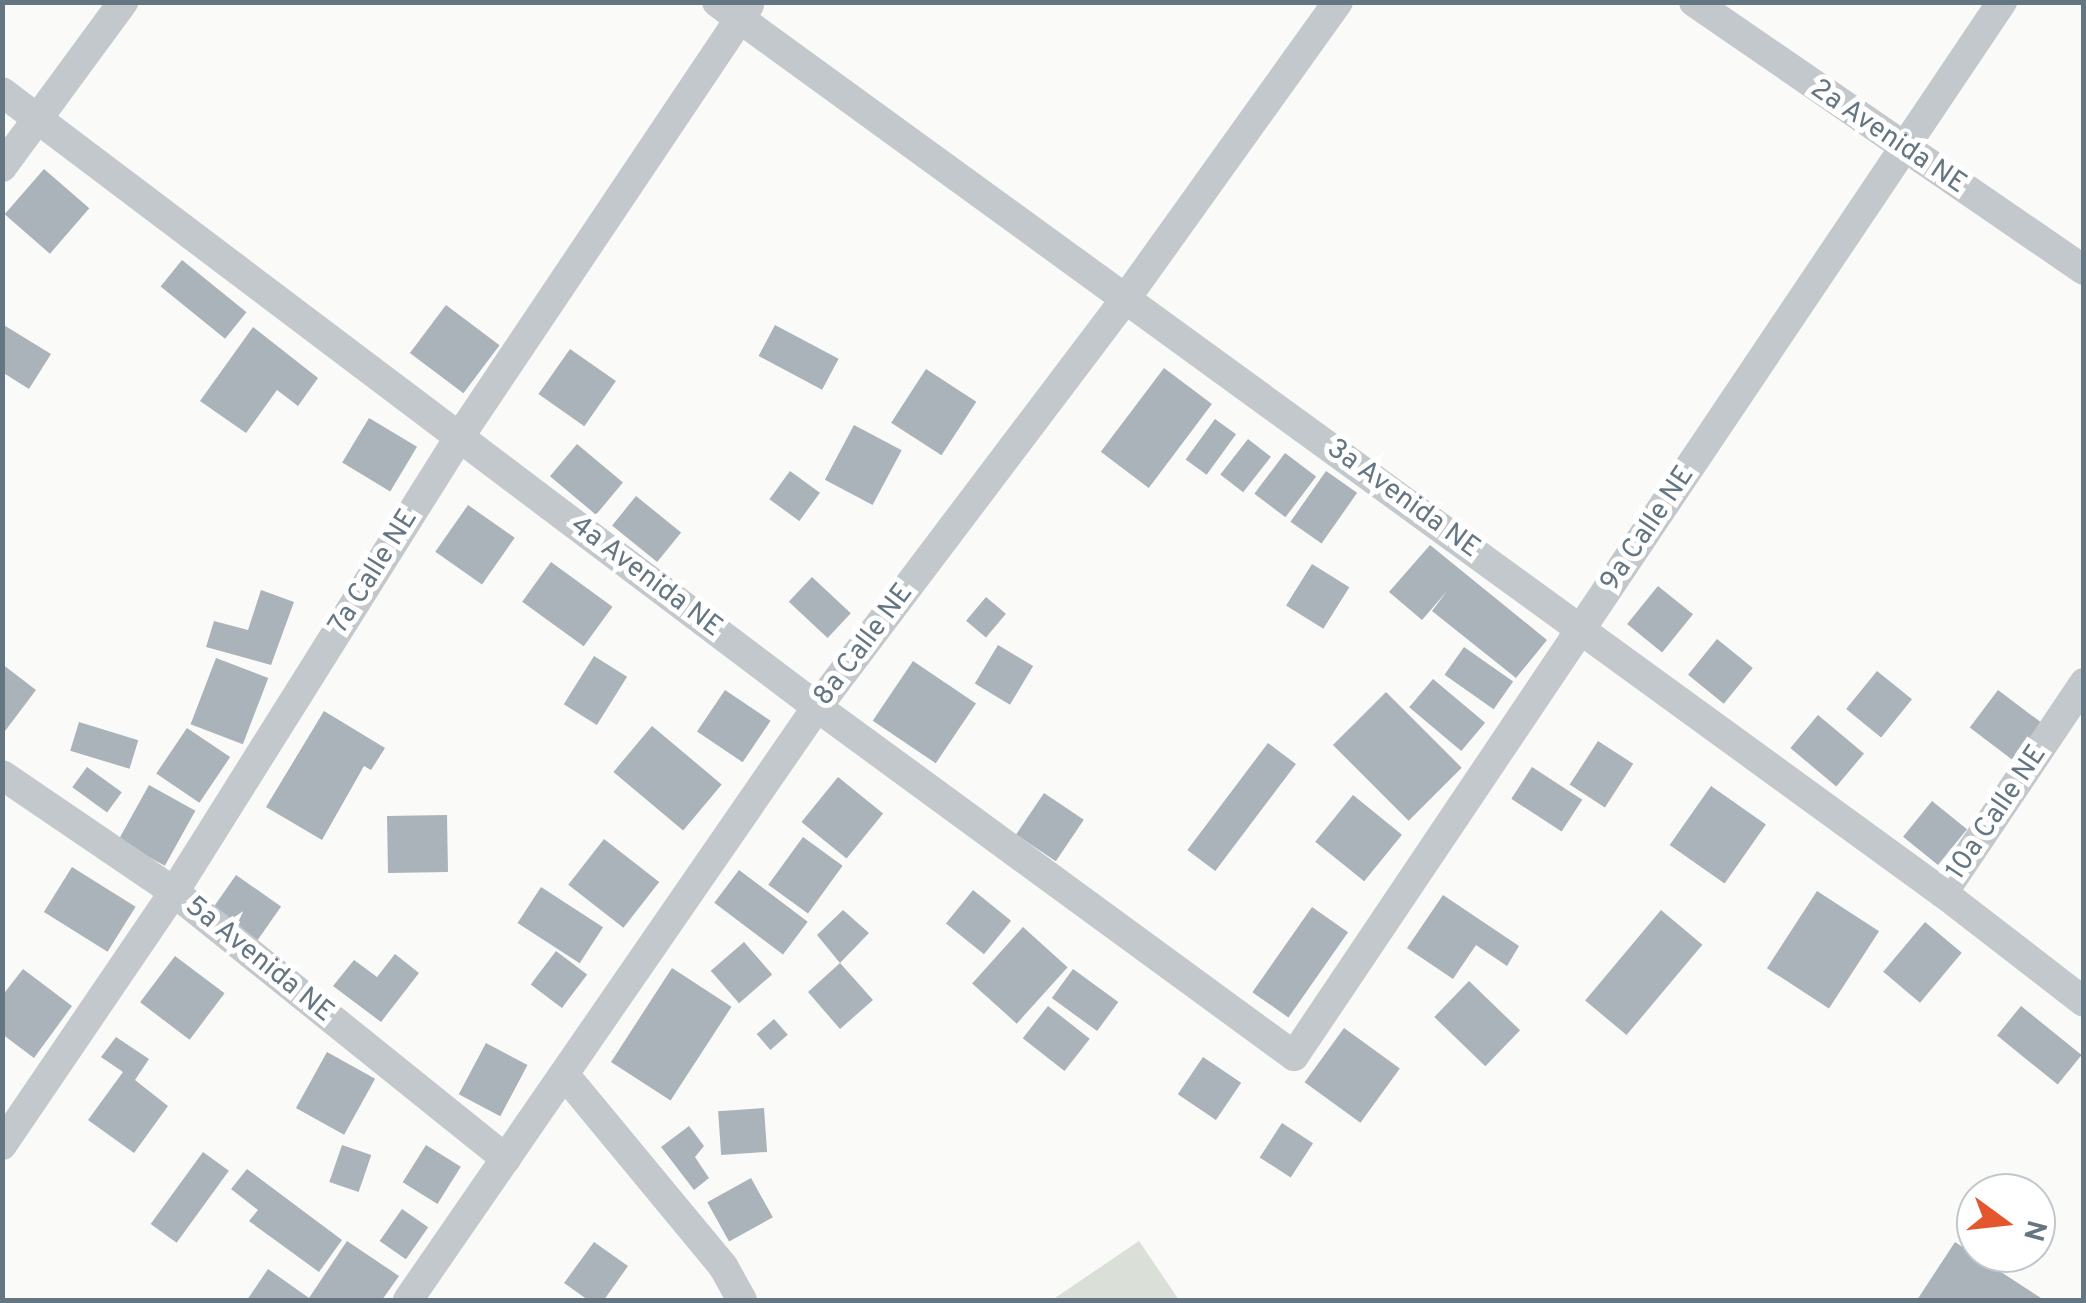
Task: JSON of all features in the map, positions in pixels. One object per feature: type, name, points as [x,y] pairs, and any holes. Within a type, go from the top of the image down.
[{"type":"street","points":[[2,167],[123,2]]},
{"type":"street","name":"8a Calle NE","points":[[408,1300],[818,707],[1126,298],[1338,2]]},
{"type":"street","name":"2a Avenida NE","points":[[1694,2],[2084,270]]},
{"type":"street","name":"9a Calle NE","points":[[1294,1056],[2002,2]]},
{"type":"street","name":"3a Avenida NE","points":[[736,8],[1126,298],[1943,893],[2084,1002]]},
{"type":"street","name":"7a Calle NE","points":[[2,1144],[174,892],[460,436],[736,8]]},
{"type":"street","name":"4a Avenida NE","points":[[2,92],[818,707],[1294,1056]]},
{"type":"street","name":"10a Calle NE","points":[[1943,893],[2084,683]]},
{"type":"street","name":"5a Avenida NE","points":[[2,775],[174,892],[506,1159]]},
{"type":"street","points":[[564,1074],[723,1266],[742,1300]]},
{"type":"shaded area","points":[[1139,1241],[1179,1300],[1052,1300]]},
{"type":"building","points":[[44,169],[89,208],[50,254],[5,214]]},
{"type":"building","points":[[182,260],[247,312],[225,339],[161,286]]},
{"type":"building","points":[[446,305],[500,345],[463,393],[410,353]]},
{"type":"building","points":[[2,324],[51,354],[29,389],[2,372]]},
{"type":"building","points":[[775,325],[839,359],[822,390],[759,356]]},
{"type":"building","points":[[253,327],[318,378],[298,406],[277,390],[246,433],[200,401]]},
{"type":"building","points":[[570,349],[616,381],[584,426],[538,394]]},
{"type":"building","points":[[1164,368],[1212,404],[1149,488],[1101,452]]},
{"type":"building","points":[[926,369],[976,402],[941,455],[891,423]]},
{"type":"building","points":[[369,418],[417,447],[390,491],[342,463]]},
{"type":"building","points":[[1215,419],[1236,434],[1207,475],[1186,459]]},
{"type":"building","points":[[854,425],[902,450],[873,505],[825,480]]},
{"type":"building","points":[[1248,439],[1271,457],[1243,492],[1220,474]]},
{"type":"building","points":[[577,444],[623,483],[596,515],[550,476]]},
{"type":"building","points":[[1285,453],[1316,476],[1285,517],[1254,494]]},
{"type":"building","points":[[790,471],[820,493],[799,521],[769,499]]},
{"type":"building","points":[[1326,471],[1357,493],[1322,544],[1290,522]]},
{"type":"building","points":[[636,496],[681,533],[657,562],[612,526]]},
{"type":"building","points":[[468,505],[515,538],[482,584],[435,552]]},
{"type":"building","points":[[1430,545],[1547,640],[1516,678],[1432,611],[1447,591],[1422,620],[1389,592]]},
{"type":"building","points":[[551,562],[612,607],[584,646],[522,602]]},
{"type":"building","points":[[1312,564],[1349,587],[1323,629],[1286,606]]},
{"type":"building","points":[[812,577],[851,613],[828,638],[789,602]]},
{"type":"building","points":[[1658,586],[1693,614],[1662,652],[1627,624]]},
{"type":"building","points":[[261,590],[294,602],[271,665],[206,647],[214,621],[248,630]]},
{"type":"building","points":[[986,597],[1006,614],[986,637],[966,621]]},
{"type":"building","points":[[1717,639],[1753,668],[1724,704],[1688,675]]},
{"type":"building","points":[[998,645],[1033,666],[1010,705],[975,684]]},
{"type":"building","points":[[1464,647],[1513,681],[1494,709],[1444,675]]},
{"type":"building","points":[[594,656],[627,677],[597,725],[564,704]]},
{"type":"building","points":[[216,658],[268,678],[243,744],[191,724]]},
{"type":"building","points":[[913,661],[976,703],[936,763],[873,721]]},
{"type":"building","points":[[2,664],[36,690],[2,735]]},
{"type":"building","points":[[1877,671],[1912,699],[1881,737],[1846,709]]},
{"type":"building","points":[[1433,679],[1485,723],[1461,751],[1409,707]]},
{"type":"building","points":[[725,690],[771,721],[743,762],[697,731]]},
{"type":"building","points":[[1998,690],[2042,723],[2014,761],[1970,728]]},
{"type":"building","points":[[1386,692],[1462,768],[1409,821],[1333,745]]},
{"type":"building","points":[[324,711],[385,748],[371,770],[364,766],[322,840],[266,807]]},
{"type":"building","points":[[1818,715],[1864,754],[1836,787],[1790,748]]},
{"type":"building","points":[[79,722],[138,740],[130,769],[70,751]]},
{"type":"building","points":[[652,726],[722,784],[683,830],[613,772]]},
{"type":"building","points":[[187,728],[230,757],[199,803],[156,774]]},
{"type":"building","points":[[1598,741],[1633,764],[1605,807],[1570,785]]},
{"type":"building","points":[[1268,743],[1296,764],[1215,871],[1187,850]]},
{"type":"building","points":[[87,767],[122,792],[107,813],[72,787]]},
{"type":"building","points":[[1532,767],[1582,800],[1562,832],[1511,799]]},
{"type":"building","points":[[838,777],[883,814],[847,859],[801,822]]},
{"type":"building","points":[[149,785],[195,811],[165,866],[118,840]]},
{"type":"building","points":[[1711,786],[1766,824],[1725,883],[1670,845]]},
{"type":"building","points":[[1044,793],[1084,820],[1056,861],[1016,834]]},
{"type":"building","points":[[1353,795],[1402,835],[1364,881],[1315,842]]},
{"type":"building","points":[[1932,801],[1967,829],[1938,865],[1903,837]]},
{"type":"building","points":[[447,815],[448,872],[388,873],[387,816]]},
{"type":"building","points":[[803,837],[843,866],[808,914],[768,885]]},
{"type":"building","points":[[604,839],[659,882],[623,928],[568,885]]},
{"type":"building","points":[[72,867],[136,907],[108,952],[44,912]]},
{"type":"building","points":[[739,870],[808,922],[783,955],[714,903]]},
{"type":"building","points":[[236,875],[281,907],[257,941],[212,909]]},
{"type":"building","points":[[541,887],[603,927],[580,963],[518,923]]},
{"type":"building","points":[[973,890],[1011,921],[984,954],[946,923]]},
{"type":"building","points":[[1817,891],[1879,931],[1829,1008],[1767,968]]},
{"type":"building","points":[[1443,895],[1519,946],[1507,966],[1476,945],[1453,979],[1407,948]]},
{"type":"building","points":[[1312,907],[1348,932],[1288,1017],[1252,992]]},
{"type":"building","points":[[843,910],[869,933],[840,963],[817,935]]},
{"type":"building","points":[[1661,910],[1702,945],[1627,1035],[1585,1000]]},
{"type":"building","points":[[1925,922],[1962,953],[1920,1003],[1883,972]]},
{"type":"building","points":[[1023,927],[1068,967],[1017,1024],[972,983]]},
{"type":"building","points":[[744,942],[772,974],[739,1003],[711,971]]},
{"type":"building","points":[[556,951],[587,974],[562,1008],[531,985]]},
{"type":"building","points":[[395,954],[419,973],[381,1022],[333,986],[354,960],[377,977]]},
{"type":"building","points":[[175,956],[225,993],[190,1040],[140,1002]]},
{"type":"building","points":[[840,963],[873,1000],[840,1029],[808,992]]},
{"type":"building","points":[[672,968],[732,1007],[671,1101],[611,1062]]},
{"type":"building","points":[[23,969],[72,1006],[34,1058],[2,1034],[2,996]]},
{"type":"building","points":[[1073,969],[1118,1002],[1097,1031],[1052,998]]},
{"type":"building","points":[[1469,981],[1520,1030],[1485,1066],[1434,1017]]},
{"type":"building","points":[[1048,1006],[1090,1039],[1065,1071],[1023,1038]]},
{"type":"building","points":[[2021,1006],[2082,1055],[2058,1085],[1997,1036]]},
{"type":"building","points":[[774,1019],[788,1035],[770,1050],[757,1034]]},
{"type":"building","points":[[1344,1028],[1400,1069],[1360,1123],[1305,1082]]},
{"type":"building","points":[[116,1037],[149,1059],[135,1080],[168,1106],[134,1153],[88,1120],[123,1072],[101,1057]]},
{"type":"building","points":[[486,1043],[527,1065],[500,1116],[459,1094]]},
{"type":"building","points":[[327,1052],[375,1079],[344,1135],[296,1108]]},
{"type":"building","points":[[1203,1057],[1241,1083],[1216,1120],[1178,1094]]},
{"type":"building","points":[[764,1108],[767,1152],[721,1155],[718,1111]]},
{"type":"building","points":[[1282,1123],[1313,1143],[1291,1178],[1260,1157]]},
{"type":"building","points":[[689,1126],[704,1146],[695,1157],[709,1178],[694,1190],[661,1147]]},
{"type":"building","points":[[342,1145],[371,1155],[359,1192],[329,1182]]},
{"type":"building","points":[[426,1145],[461,1167],[437,1204],[403,1182]]},
{"type":"building","points":[[203,1152],[229,1171],[177,1243],[151,1224]]},
{"type":"building","points":[[247,1169],[342,1240],[319,1272],[249,1221],[258,1210],[231,1189]]},
{"type":"building","points":[[751,1178],[773,1217],[729,1242],[707,1202]]},
{"type":"building","points":[[402,1209],[428,1227],[406,1259],[380,1241]]},
{"type":"building","points":[[347,1241],[399,1276],[382,1300],[247,1300],[268,1269],[309,1298]]},
{"type":"building","points":[[594,1242],[628,1266],[604,1300],[588,1300],[564,1283]]},
{"type":"building","points":[[1955,1242],[1956,1273],[2003,1273],[2044,1300],[1917,1300]]}]
